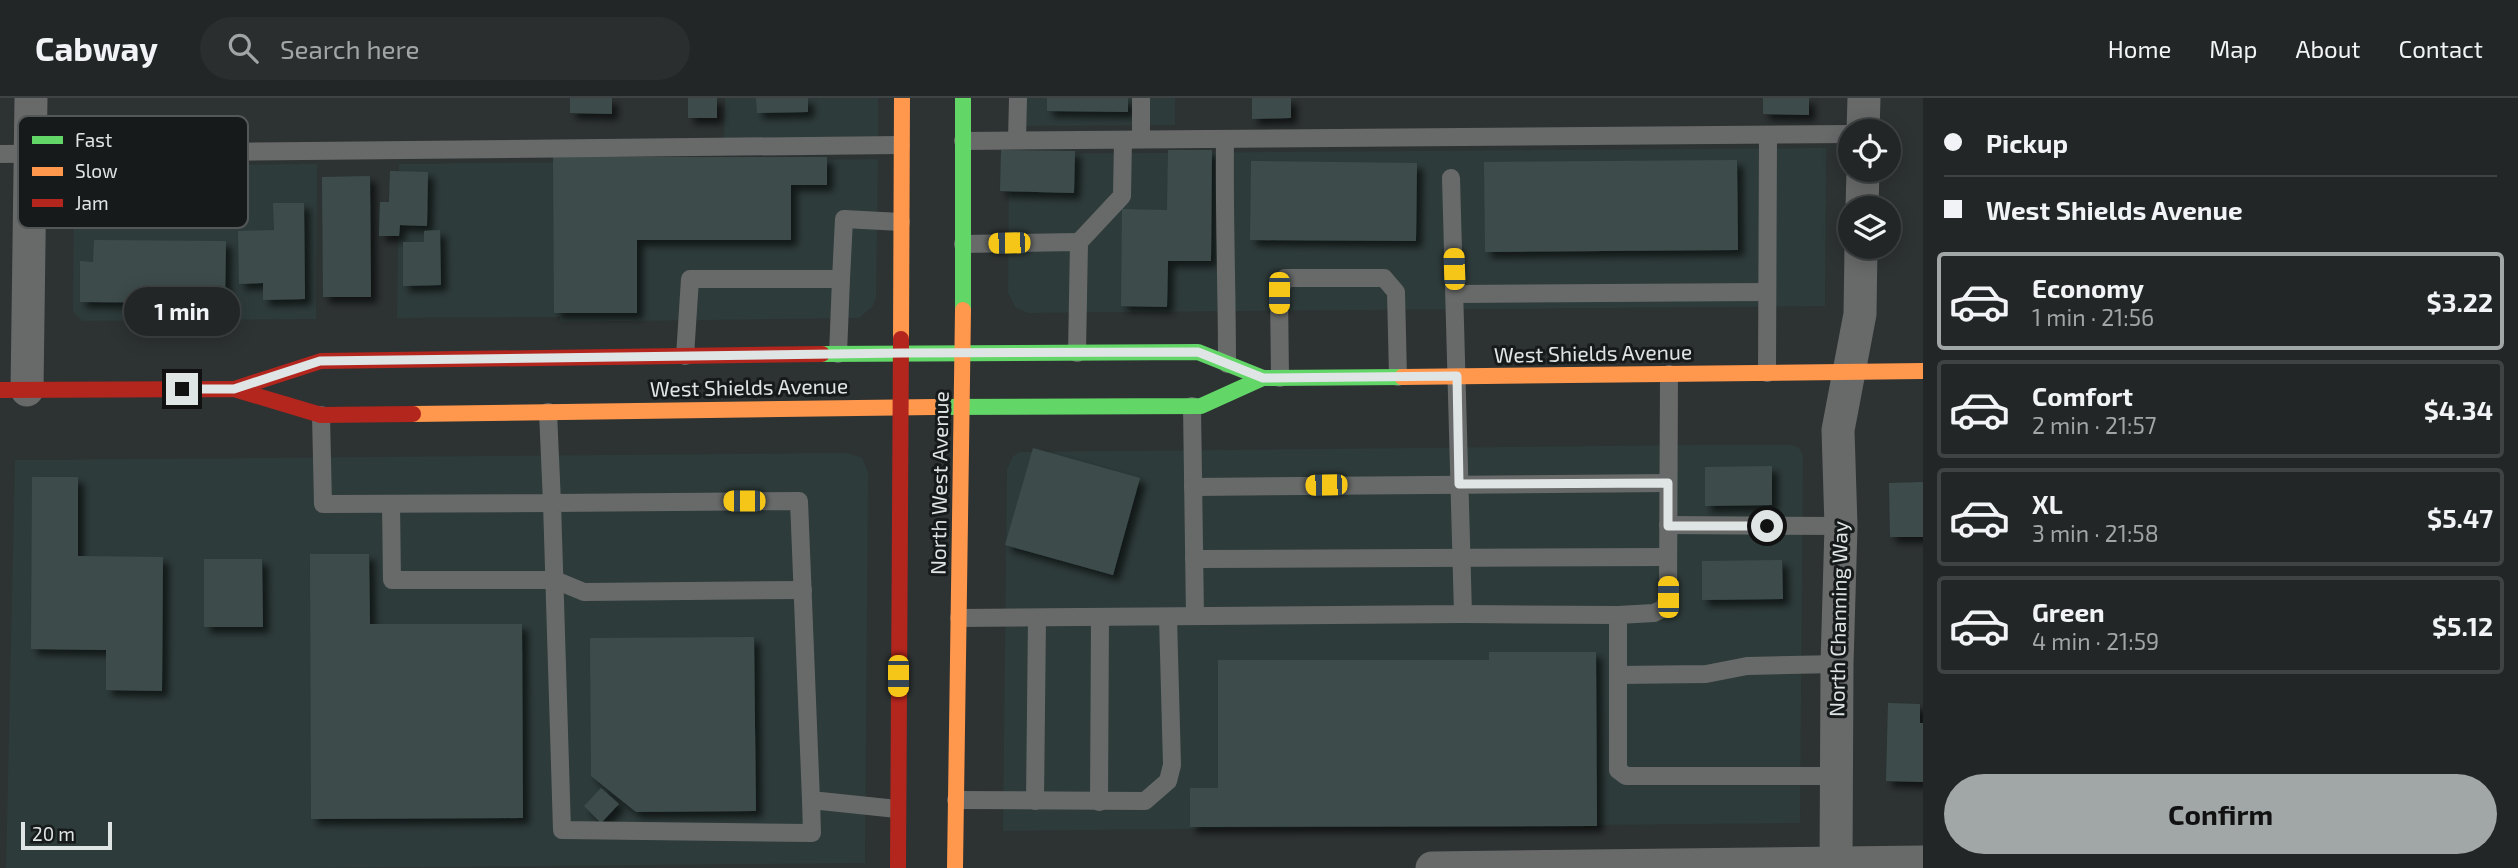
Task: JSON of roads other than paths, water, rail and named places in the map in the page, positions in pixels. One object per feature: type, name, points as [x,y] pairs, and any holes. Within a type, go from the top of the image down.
[{"type":"main road","name":"North West Avenue","points":[[898,868],[902,98]]},
{"type":"main road","name":"North West Avenue","points":[[955,868],[963,407],[963,98]]},
{"type":"main road","name":"West Shields Avenue","points":[[234,389],[320,361],[901,353],[1198,352],[1272,378],[1923,371]]},
{"type":"main road","name":"West Shields Avenue","points":[[14,390],[234,389],[320,415],[1202,406],[1272,378]]},
{"type":"street","points":[[26,116],[31,98]]},
{"type":"street","points":[[1863,119],[1864,98]]},
{"type":"street","points":[[14,390],[15,154]]},
{"type":"street","name":"North Channing Way","points":[[1836,865],[1841,526],[1838,430],[1860,314],[1861,259]]},
{"type":"street","points":[[1432,868],[1923,862]]},
{"type":"lane","points":[[1017,141],[1018,98]]},
{"type":"lane","points":[[1077,353],[1079,242],[1122,196],[1140,98]]},
{"type":"lane","points":[[963,141],[1838,134]]},
{"type":"lane","points":[[1767,373],[1768,135]]},
{"type":"lane","points":[[1225,139],[1227,364]]},
{"type":"lane","points":[[248,152],[901,145]]},
{"type":"lane","points":[[1451,178],[1463,614]]},
{"type":"lane","points":[[838,354],[845,219],[901,222]]},
{"type":"lane","points":[[963,244],[1079,242]]},
{"type":"lane","points":[[1272,378],[1279,293],[1285,278],[1384,278],[1396,292],[1398,377]]},
{"type":"lane","points":[[685,356],[690,279],[841,279]]},
{"type":"lane","points":[[1455,294],[1767,292]]},
{"type":"lane","points":[[959,618],[1654,613],[1664,608],[1668,597],[1669,374]]},
{"type":"lane","points":[[1192,406],[1195,617]]},
{"type":"lane","points":[[320,415],[323,504],[552,503],[799,501],[812,833],[562,830],[555,580],[552,503],[548,412]]},
{"type":"lane","points":[[1193,487],[1668,483]]},
{"type":"lane","points":[[391,504],[392,580],[555,580],[584,592],[803,590]]},
{"type":"lane","points":[[1668,526],[1841,526]]},
{"type":"lane","points":[[1194,559],[1668,557]]},
{"type":"lane","points":[[1618,615],[1618,770],[1626,776],[1837,776]]},
{"type":"lane","points":[[1099,802],[1100,617]]},
{"type":"lane","points":[[956,800],[1145,802],[1168,781],[1172,765],[1168,617]]},
{"type":"lane","points":[[1034,802],[1037,618]]},
{"type":"lane","points":[[1618,675],[1706,674],[1747,666],[1837,664]]},
{"type":"lane","points":[[811,800],[897,810]]}]
